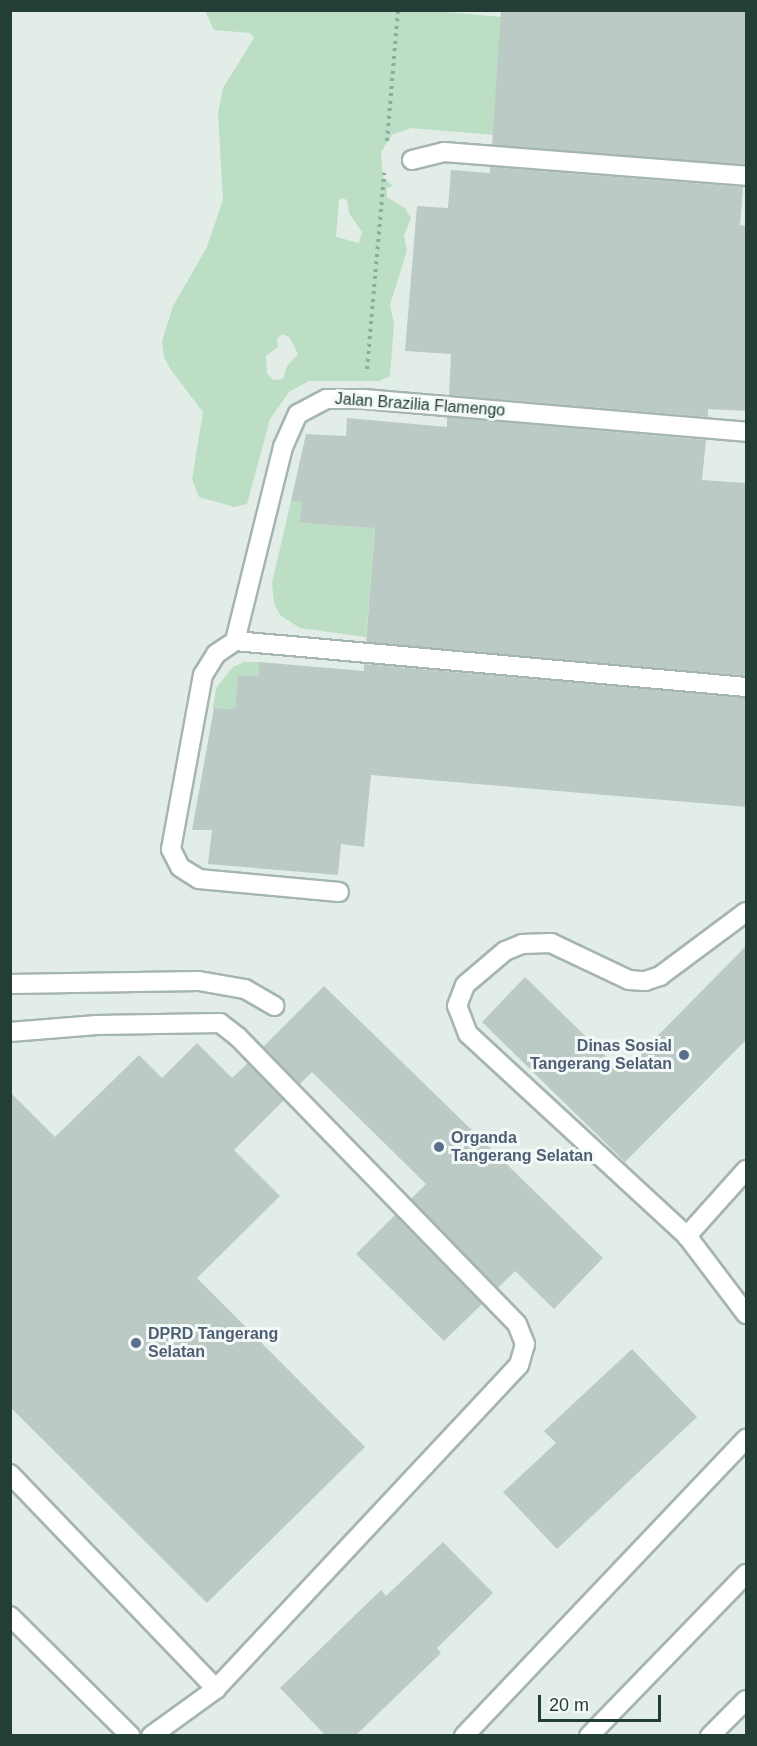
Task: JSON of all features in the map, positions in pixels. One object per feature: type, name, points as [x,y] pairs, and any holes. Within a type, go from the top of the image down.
[{"type":"street","points":[[412,160],[444,152],[747,176]]},
{"type":"street","name":"Jalan Brazilia Flamengo","points":[[235,641],[282,447],[298,414],[315,403],[364,399],[747,432]]},
{"type":"street","points":[[339,892],[199,879],[186,874],[176,862],[171,849],[203,675],[216,654],[235,641],[747,687]]},
{"type":"street","points":[[747,912],[660,976],[645,981],[629,980],[551,943],[522,944],[505,951],[465,985],[457,1006],[468,1034],[687,1236],[747,1314]]},
{"type":"street","points":[[10,984],[199,981],[245,989],[274,1006]]},
{"type":"street","points":[[10,1032],[97,1024],[220,1023],[238,1037],[517,1324],[525,1344],[519,1365],[216,1689],[151,1736]]},
{"type":"street","points":[[687,1236],[747,1170]]},
{"type":"street","points":[[464,1736],[747,1439]]},
{"type":"street","points":[[10,1474],[216,1689]]},
{"type":"street","points":[[589,1736],[747,1574]]},
{"type":"street","points":[[10,1616],[131,1736]]},
{"type":"street","points":[[710,1736],[746,1700]]},
{"type":"path","points":[[387,139],[398,10]]},
{"type":"path","points":[[368,353],[384,177]]},
{"type":"green space","points":[[429,10],[501,17],[493,135],[411,128],[392,135],[381,152],[383,177],[393,186],[387,188],[387,197],[405,208],[411,218],[404,236],[407,251],[390,305],[394,324],[390,376],[379,381],[309,381],[289,392],[270,419],[247,504],[234,507],[199,497],[192,479],[203,412],[171,370],[164,357],[162,341],[173,306],[206,249],[223,200],[218,113],[223,88],[254,38],[250,33],[214,30],[205,11]],"holes":[[[342,198],[347,200],[349,213],[362,232],[359,243],[336,237],[339,200]],[[282,334],[289,337],[298,354],[287,366],[283,379],[273,380],[267,373],[266,356],[278,347],[277,339]]]},
{"type":"green space","points":[[291,501],[302,502],[299,523],[375,528],[366,637],[300,628],[280,615],[274,604],[272,583]]},
{"type":"green space","points":[[244,662],[259,662],[259,676],[238,675],[235,709],[213,708],[216,688],[233,667]]},
{"type":"building","points":[[501,10],[747,10],[745,165],[492,145]]},
{"type":"building","points":[[490,167],[743,187],[740,225],[747,226],[747,411],[708,409],[708,417],[449,395],[451,354],[405,351],[417,206],[448,208],[451,170],[490,173]]},
{"type":"building","points":[[447,417],[706,440],[702,480],[747,483],[747,676],[366,642],[375,528],[299,523],[302,502],[291,501],[306,434],[346,436],[347,418],[447,427]]},
{"type":"building","points":[[259,662],[364,671],[364,664],[747,698],[747,807],[371,775],[364,847],[341,844],[338,875],[208,864],[212,830],[192,830],[214,708],[235,709],[238,675],[259,676]]},
{"type":"building","name":"Dinas Sosial Tangerang Selatan","points":[[747,945],[747,1039],[625,1162],[482,1022],[525,977],[622,1072]]},
{"type":"building","name":"Organda Tangerang Selatan","points":[[324,986],[603,1258],[554,1309],[515,1271],[498,1288],[411,1199],[426,1184],[312,1072],[300,1084],[263,1047]]},
{"type":"building","name":"DPRD Tangerang Selatan","points":[[197,1043],[232,1078],[248,1063],[284,1100],[234,1150],[280,1196],[197,1278],[365,1447],[207,1603],[10,1407],[10,1092],[55,1137],[139,1055],[162,1078]]},
{"type":"building","points":[[395,1215],[482,1304],[444,1341],[356,1254]]},
{"type":"building","points":[[632,1349],[697,1417],[557,1549],[503,1492],[556,1443],[544,1431]]},
{"type":"building","points":[[443,1542],[493,1593],[437,1648],[441,1653],[355,1736],[326,1736],[280,1688],[381,1590],[386,1596]]},
{"type":"place","name":"Dinas Sosial Tangerang Selatan","points":[[684,1055]]},
{"type":"place","name":"Organda Tangerang Selatan","points":[[439,1147]]},
{"type":"place","name":"DPRD Tangerang Selatan","points":[[136,1343]]}]
